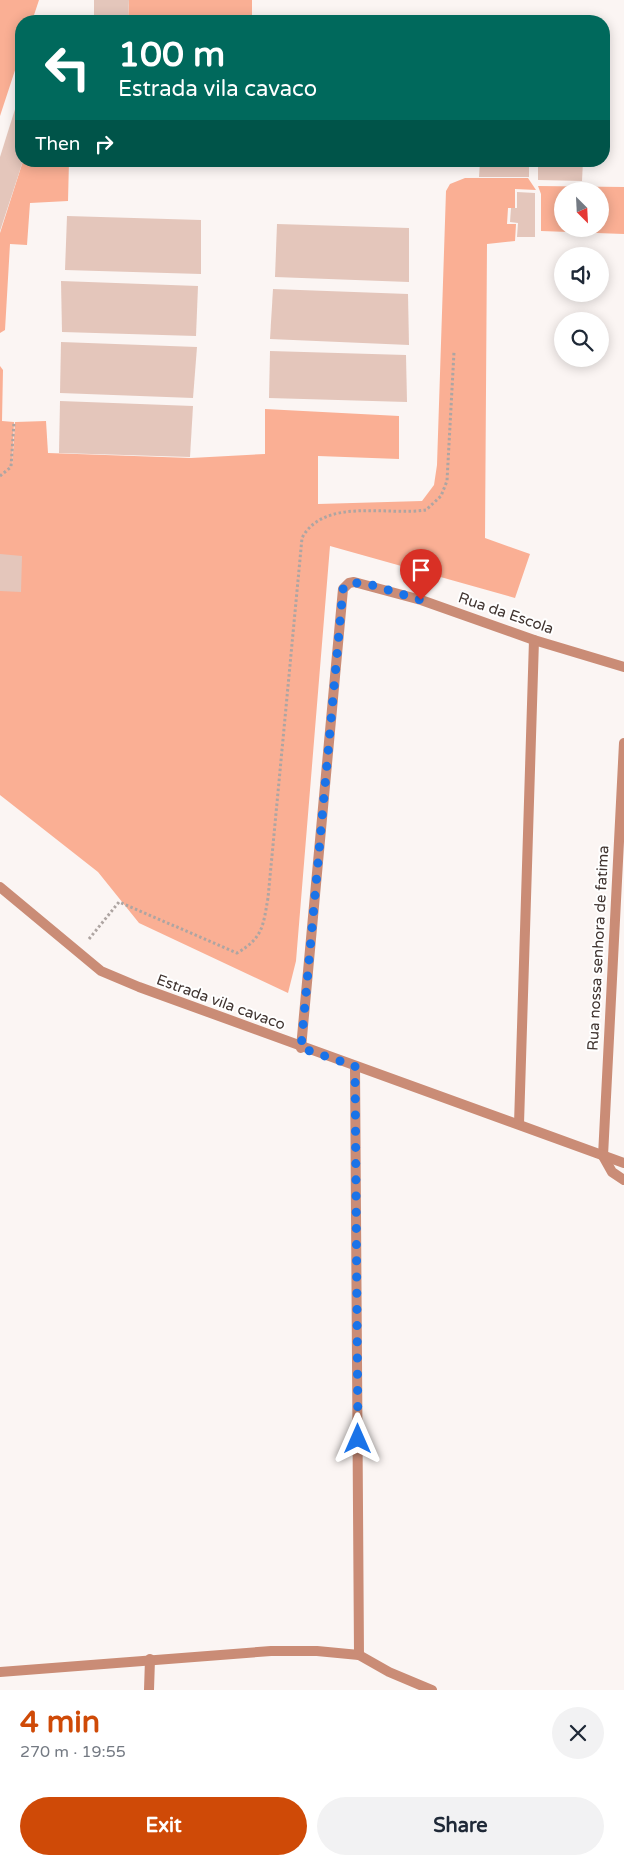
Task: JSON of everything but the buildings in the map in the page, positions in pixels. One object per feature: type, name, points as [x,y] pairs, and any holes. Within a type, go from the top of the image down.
[{"type":"street","name":"Rua da Escola","points":[[301,1048],[343,589],[349,583],[365,583],[534,640],[624,666]]},
{"type":"street","points":[[519,1124],[534,640]]},
{"type":"street","name":"Rua nossa senhora de fatima","points":[[603,1156],[624,742]]},
{"type":"street","name":"Estrada vila cavaco","points":[[0,887],[101,971],[139,988],[624,1163]]},
{"type":"street","points":[[355,1066],[359,1655]]},
{"type":"street","points":[[603,1156],[612,1172],[624,1180]]},
{"type":"street","points":[[0,1672],[271,1651],[318,1651],[359,1655],[389,1672],[432,1690]]},
{"type":"street","points":[[149,1690],[150,1659]]},
{"type":"path","points":[[78,952],[119,902],[237,953],[252,944],[263,926],[268,898],[302,538],[308,528],[327,515],[417,512],[426,510],[441,496],[448,481],[454,352]]},
{"type":"path","points":[[0,476],[11,467],[14,422]]},
{"type":"shaded area","points":[[0,0],[39,0],[34,15],[15,15],[15,70],[0,116]]},
{"type":"shaded area","points":[[129,0],[252,0],[252,15],[128,15]]},
{"type":"shaded area","points":[[21,167],[69,167],[68,201],[30,203],[27,245],[10,244],[5,330],[0,333],[0,233]]},
{"type":"shaded area","points":[[465,178],[528,178],[536,190],[515,189],[515,208],[508,208],[507,224],[516,224],[515,241],[487,244],[485,538],[530,554],[515,598],[330,546],[296,961],[288,993],[139,923],[98,872],[0,795],[0,366],[3,370],[2,421],[14,422],[12,468],[15,422],[46,421],[48,453],[191,458],[265,454],[265,409],[399,416],[399,459],[318,456],[318,504],[422,501],[434,485],[437,465],[446,191],[450,184]]},
{"type":"shaded area","points":[[538,186],[554,186],[554,231],[541,231],[541,194]]},
{"type":"shaded area","points":[[609,187],[624,187],[624,234],[609,233]]},
{"type":"route","points":[[358,1439],[355,1066],[301,1048],[343,589],[349,583],[365,583],[421,600]]}]
